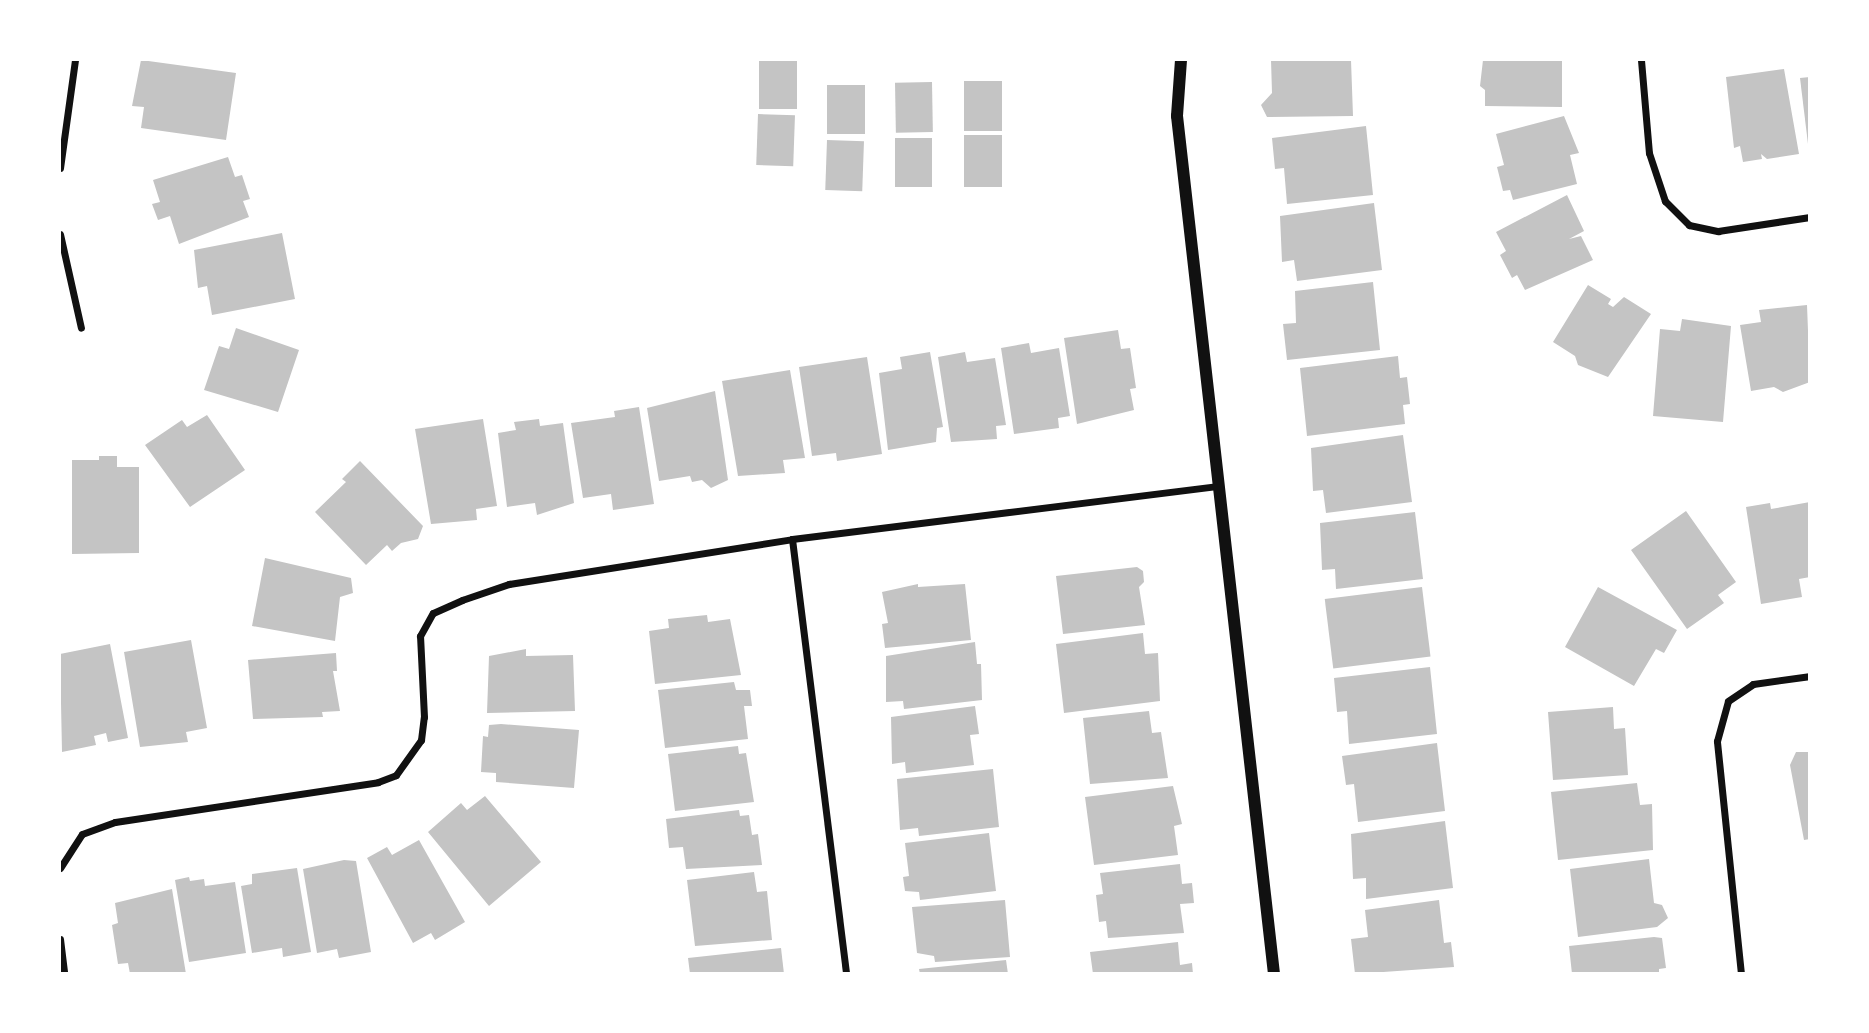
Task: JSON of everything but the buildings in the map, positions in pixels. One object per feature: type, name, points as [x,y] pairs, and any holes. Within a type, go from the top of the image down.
[{"type":"street","points":[[60,168],[75,60]]},
{"type":"street","points":[[1181,60],[1177,116],[1274,974]]},
{"type":"street","points":[[1642,60],[1649,153],[1665,201],[1689,225],[1718,231],[1810,217]]},
{"type":"street","points":[[60,234],[81,328]]},
{"type":"street","points":[[60,867],[82,834],[115,822],[378,782],[396,775],[421,740],[424,717],[420,636],[433,613],[509,584],[792,539],[1217,486]]},
{"type":"street","points":[[792,539],[846,974]]},
{"type":"street","points":[[1741,974],[1717,741],[1728,701],[1753,684],[1810,677]]},
{"type":"street","points":[[60,939],[64,974]]}]
